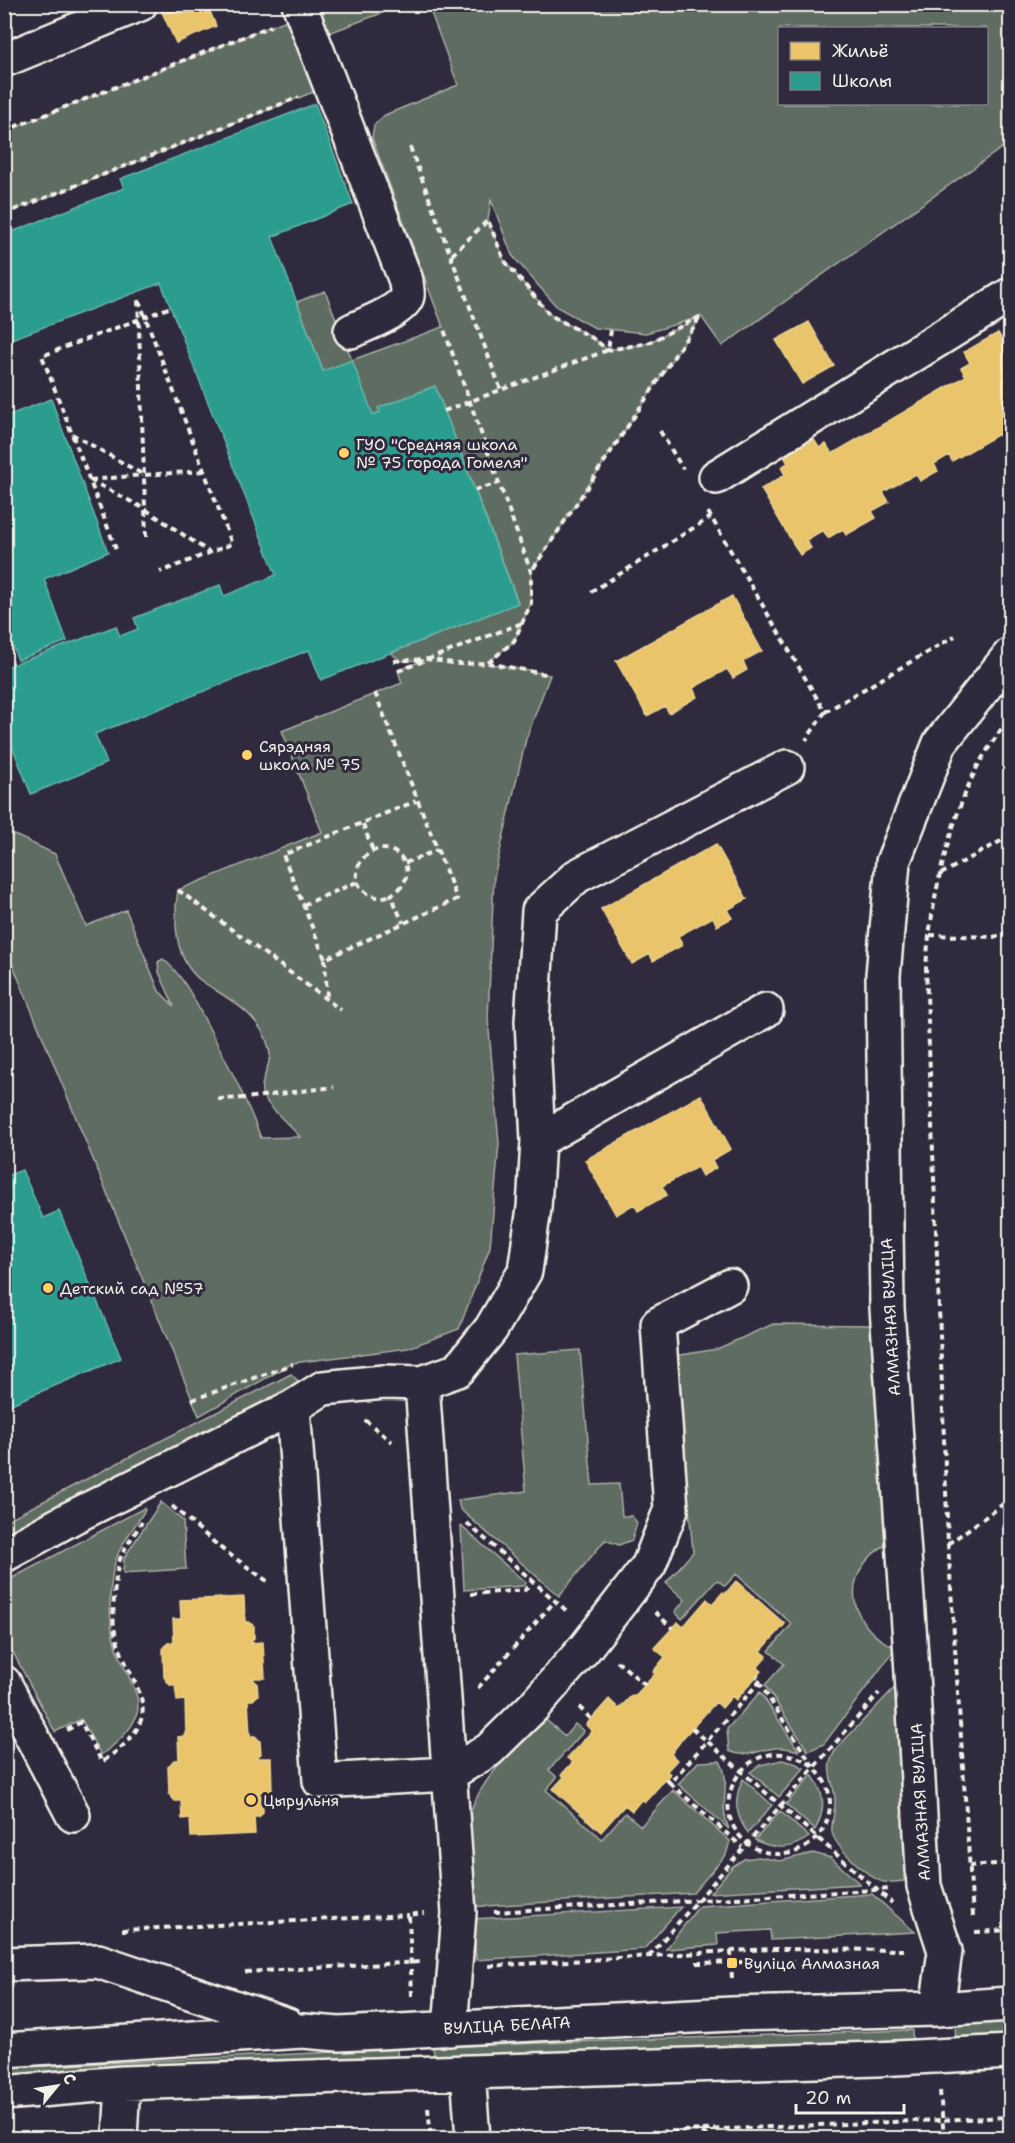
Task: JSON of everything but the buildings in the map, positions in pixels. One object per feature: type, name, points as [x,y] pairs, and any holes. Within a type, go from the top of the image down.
[{"type":"street","points":[[4,60],[140,4]]},
{"type":"street","points":[[301,9],[406,282],[408,295],[403,303],[394,310],[351,331]]},
{"type":"street","points":[[716,477],[1011,295]]},
{"type":"street","name":"АЛМАЗНАЯ ВУЛІЦА","points":[[937,2009],[945,1951],[924,1886],[887,1308],[883,975],[893,862],[940,742],[1011,655]]},
{"type":"street","points":[[4,1555],[71,1518],[293,1407],[323,1388],[384,1382],[422,1383],[458,1370],[491,1329],[525,1271],[534,1208],[538,1142],[532,1021],[539,911],[577,876],[787,767]]},
{"type":"street","points":[[538,1142],[766,1010]]},
{"type":"street","points":[[293,1407],[320,1781],[449,1774],[489,1750],[533,1707],[594,1637],[649,1565],[671,1509],[658,1324],[730,1286]]},
{"type":"street","points":[[422,1383],[459,1913],[450,2029]]},
{"type":"street","points":[[4,1683],[73,1815]]},
{"type":"street","points":[[4,1964],[98,1962],[303,2031]]},
{"type":"street","name":"ВУЛІЦА БЕЛАГА","points":[[4,2050],[303,2031],[339,2034],[732,2014],[937,2009],[1011,2004]]},
{"type":"street","points":[[4,2093],[123,2083],[468,2073],[1011,2052]]},
{"type":"street","points":[[468,2073],[473,2139]]},
{"type":"street","points":[[120,2139],[123,2083]]},
{"type":"path","points":[[4,131],[301,9]]},
{"type":"path","points":[[4,214],[331,85]]},
{"type":"path","points":[[410,147],[501,390]]},
{"type":"path","points":[[452,255],[488,220],[504,260],[550,315],[591,337],[608,350]]},
{"type":"path","points":[[146,537],[138,298],[232,544],[160,572]]},
{"type":"path","points":[[116,549],[42,356],[171,307]]},
{"type":"path","points":[[444,411],[608,350],[648,343],[701,316],[531,572]]},
{"type":"path","points":[[443,327],[531,572],[531,603],[514,641],[488,663]]},
{"type":"path","points":[[608,350],[611,330]]},
{"type":"path","points":[[660,431],[684,470]]},
{"type":"path","points":[[71,434],[144,475]]},
{"type":"path","points":[[90,480],[204,471]]},
{"type":"path","points":[[90,480],[145,509],[210,553]]},
{"type":"path","points":[[475,490],[499,483]]},
{"type":"path","points":[[705,508],[825,712]]},
{"type":"path","points":[[591,592],[711,517]]},
{"type":"path","points":[[398,670],[522,623]]},
{"type":"path","points":[[787,767],[825,712],[955,636]]},
{"type":"path","points":[[394,661],[426,659],[459,664],[488,663],[550,675]]},
{"type":"path","points":[[325,958],[457,899],[416,801],[375,693]]},
{"type":"path","points":[[1011,716],[972,776],[946,849],[930,935],[927,968],[948,1544],[974,1932],[1011,1930]]},
{"type":"path","points":[[327,999],[325,958],[283,855],[416,801]]},
{"type":"path","points":[[363,824],[373,851]]},
{"type":"path","points":[[322,832],[325,838]]},
{"type":"path","points":[[941,874],[1010,836],[1011,860]]},
{"type":"path","points":[[383,849],[399,855],[408,872],[400,891],[384,898],[364,892],[357,882],[356,870],[360,862],[373,851],[383,849]]},
{"type":"path","points":[[405,863],[437,850]]},
{"type":"path","points":[[303,905],[357,882]]},
{"type":"path","points":[[178,890],[341,1010]]},
{"type":"path","points":[[391,895],[403,923]]},
{"type":"path","points":[[930,935],[993,937],[1002,935],[1011,928]]},
{"type":"path","points":[[218,1099],[246,1098],[334,1087]]},
{"type":"path","points":[[192,1400],[293,1363]]},
{"type":"path","points":[[948,1544],[1011,1499]]},
{"type":"path","points":[[168,1503],[222,1550],[278,1589]]},
{"type":"path","points":[[1002,1505],[1011,1505]]},
{"type":"path","points":[[102,1762],[121,1748],[132,1736],[143,1707],[138,1686],[117,1640],[114,1603],[121,1556],[146,1515]]},
{"type":"path","points":[[461,1518],[645,1685]]},
{"type":"path","points":[[472,1695],[555,1601]]},
{"type":"path","points":[[662,1619],[672,1628]]},
{"type":"path","points":[[648,1956],[911,1656]]},
{"type":"path","points":[[757,1676],[813,1766],[824,1779],[830,1796],[827,1822],[817,1838],[799,1851],[778,1855],[756,1849],[747,1842],[733,1824],[729,1802],[735,1780],[741,1771],[759,1757],[770,1754],[793,1755],[813,1766]]},
{"type":"path","points":[[670,1783],[759,1682]]},
{"type":"path","points":[[582,1710],[591,1719]]},
{"type":"path","points":[[692,1728],[894,1905]]},
{"type":"path","points":[[666,1779],[742,1847]]},
{"type":"path","points":[[969,1866],[1011,1863]]},
{"type":"path","points":[[459,1913],[924,1886]]},
{"type":"path","points":[[119,1930],[409,1915]]},
{"type":"path","points":[[238,1973],[455,1959],[484,1967],[775,1949],[945,1951]]},
{"type":"path","points":[[731,1951],[732,1963]]},
{"type":"path","points":[[696,1963],[794,1961]]},
{"type":"path","points":[[514,2139],[702,2132],[871,2121],[943,2121],[1011,2117]]},
{"type":"path","points":[[702,2132],[710,2139]]},
{"type":"green space","points":[[325,5],[403,5],[313,39],[331,85],[5,214],[4,131]]},
{"type":"green space","points":[[428,5],[1010,5],[1010,142],[722,346],[701,316],[531,572],[531,603],[514,641],[488,663],[550,675],[526,739],[494,877],[488,1019],[499,1143],[490,1247],[459,1329],[408,1348],[293,1363],[199,1416],[5,946],[4,830],[55,854],[86,926],[126,910],[159,991],[174,1006],[159,972],[158,962],[163,959],[188,989],[236,1080],[261,1138],[300,1137],[263,1096],[262,1087],[270,1054],[259,1026],[237,1004],[193,974],[186,963],[181,952],[176,927],[178,890],[322,832],[282,731],[402,683],[398,671],[423,660],[401,661],[391,653],[518,602],[435,386],[379,408],[380,412],[373,415],[323,371],[297,302],[325,291],[352,360],[443,327],[372,138],[374,125],[385,115],[458,85]],"holes":[[[491,200],[512,255],[557,307],[595,328],[646,333],[697,318],[648,343],[608,350],[591,337],[550,315],[504,260],[488,220]]]},
{"type":"green space","points":[[773,1324],[872,1325],[889,1543],[873,1554],[862,1568],[856,1583],[855,1598],[858,1613],[867,1627],[879,1639],[896,1648],[824,1744],[808,1751],[765,1685],[784,1664],[769,1651],[792,1624],[736,1574],[725,1586],[717,1580],[682,1619],[675,1612],[685,1600],[666,1583],[693,1552],[675,1356],[717,1349]]},
{"type":"green space","points":[[580,1350],[592,1485],[619,1484],[622,1516],[632,1516],[637,1523],[632,1540],[619,1545],[605,1540],[559,1596],[460,1509],[458,1500],[526,1491],[514,1355]]},
{"type":"green space","points":[[291,1374],[299,1382],[5,1539],[5,1521]]},
{"type":"green space","points":[[161,1502],[183,1521],[186,1569],[123,1573],[124,1558]]},
{"type":"green space","points":[[144,1508],[145,1510],[118,1554],[113,1570],[110,1597],[115,1644],[136,1692],[138,1706],[134,1720],[123,1736],[101,1755],[81,1719],[55,1732],[5,1637],[5,1582]]},
{"type":"green space","points":[[461,1526],[526,1583],[523,1586],[464,1590]]},
{"type":"green space","points":[[899,1683],[912,1880],[884,1882],[862,1869],[834,1838],[832,1828],[835,1799],[829,1767],[838,1747]]},
{"type":"green space","points":[[760,1692],[799,1751],[778,1748],[742,1754],[729,1751],[727,1729]]},
{"type":"green space","points":[[546,1720],[565,1736],[575,1724],[584,1731],[549,1770],[557,1777],[546,1790],[602,1839],[625,1813],[641,1826],[673,1790],[730,1841],[726,1855],[693,1893],[471,1907],[469,1816],[491,1775]]},
{"type":"green space","points":[[782,1760],[804,1768],[779,1797],[750,1772],[760,1765]]},
{"type":"green space","points":[[720,1761],[724,1769],[724,1811],[729,1829],[678,1784],[698,1762]]},
{"type":"green space","points":[[812,1775],[822,1795],[821,1816],[815,1830],[786,1804]]},
{"type":"green space","points":[[743,1779],[772,1805],[748,1833],[740,1820],[737,1807],[738,1793]]},
{"type":"green space","points":[[780,1811],[809,1837],[796,1844],[782,1847],[769,1846],[755,1840]]},
{"type":"green space","points":[[813,1853],[831,1858],[860,1884],[710,1893],[733,1866],[744,1859],[759,1857],[780,1861]]},
{"type":"green space","points":[[872,1894],[915,1932],[771,1940],[770,1930],[717,1933],[718,1945],[666,1949],[699,1906]]},
{"type":"green space","points":[[681,1907],[644,1949],[476,1960],[473,1919]]},
{"type":"green space","points":[[1010,2022],[1010,2040],[956,2043],[955,2025]]},
{"type":"green space","points":[[912,2030],[913,2043],[435,2065],[433,2047]]},
{"type":"green space","points":[[397,2049],[398,2064],[5,2084],[5,2068]]},
{"type":"green space","points":[[930,2133],[930,2138],[895,2138],[900,2134]]},
{"type":"place","name":"ГУО \"Средняя школа № 75 города Гомеля\"","points":[[344,453]]},
{"type":"place","name":"Сярэдняя школа № 75","points":[[247,755]]},
{"type":"place","name":"Детский сад №57","points":[[48,1288]]},
{"type":"place","name":"Цырульня","points":[[251,1800]]},
{"type":"place","name":"Вуліца Алмазная","points":[[732,1963]]}]
